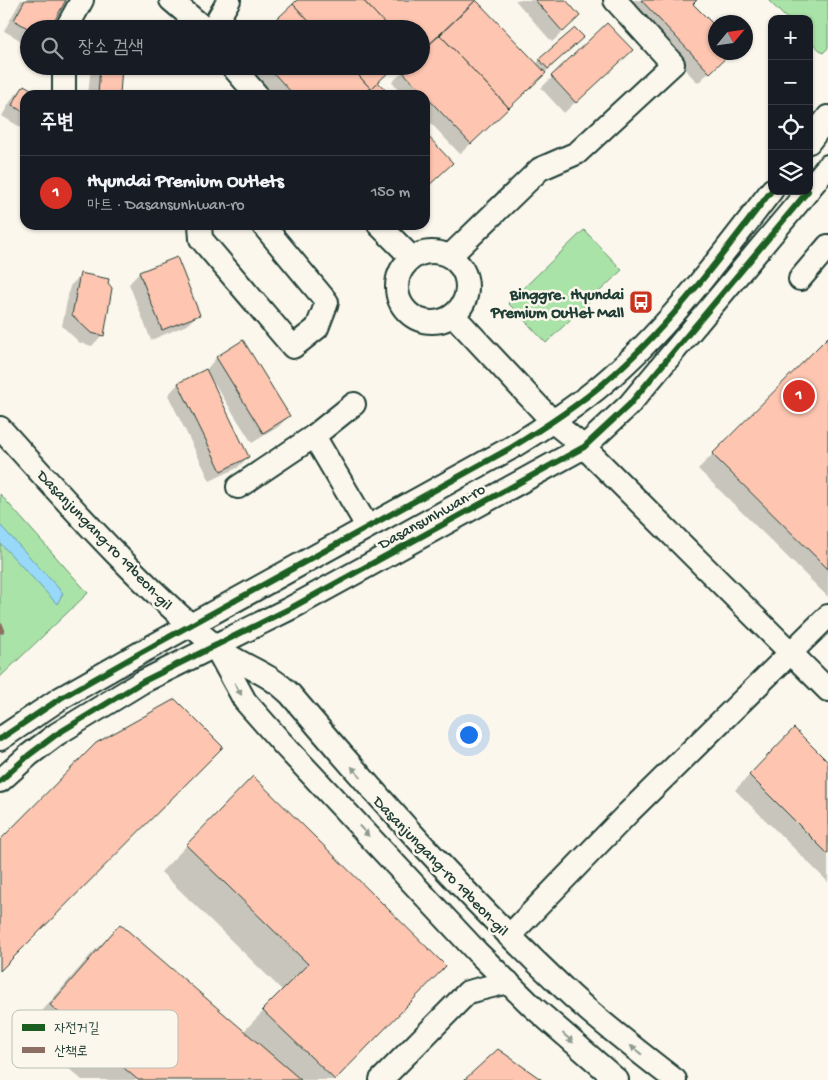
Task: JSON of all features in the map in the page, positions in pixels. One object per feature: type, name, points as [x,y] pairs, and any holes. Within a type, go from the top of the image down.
[{"type":"street","points":[[71,20],[82,0]]},
{"type":"street","points":[[173,0],[195,20]]},
{"type":"street","points":[[217,20],[229,0]]},
{"type":"street","points":[[450,256],[540,169],[577,153],[673,64],[615,0]]},
{"type":"street","points":[[64,75],[64,90]]},
{"type":"street","points":[[240,75],[253,90]]},
{"type":"street","points":[[813,137],[828,117]]},
{"type":"street","name":"Dasansunhwan-ro","points":[[813,184],[828,166]]},
{"type":"street","name":"Dasansunhwan-ro","points":[[0,739],[61,698],[508,449],[553,422],[605,382],[644,345],[680,306],[768,195]]},
{"type":"street","name":"Dasansunhwan-ro","points":[[0,781],[29,755],[92,711],[142,682],[291,608],[584,448],[629,405],[804,195]]},
{"type":"street","points":[[200,230],[201,240],[293,347],[317,328],[328,302],[267,230]]},
{"type":"street","points":[[384,230],[411,258]]},
{"type":"street","points":[[800,279],[828,246]]},
{"type":"street","points":[[430,251],[450,256],[464,271],[467,296],[454,316],[432,324],[413,318],[400,304],[397,276],[411,258],[430,251]]},
{"type":"street","points":[[454,316],[553,422],[584,448],[828,690]]},
{"type":"street","points":[[238,487],[314,436],[354,404]]},
{"type":"street","name":"Dasanjungang-ro 19beon-gil","points":[[0,428],[140,578],[215,646],[275,680],[285,689],[376,796],[509,936],[574,997],[675,1080]]},
{"type":"street","points":[[314,436],[367,526]]},
{"type":"street","points":[[509,936],[628,813],[828,616]]},
{"type":"street","name":"Dasanjungang-ro 19beon-gil","points":[[215,646],[245,701],[477,952],[617,1080]]},
{"type":"street","points":[[468,992],[477,952]]},
{"type":"street","points":[[381,1080],[468,992],[508,982]]},
{"type":"green space","points":[[768,0],[828,0],[828,48],[823,53],[813,44],[813,15],[783,15]]},
{"type":"green space","points":[[584,230],[622,270],[546,343],[508,303]]},
{"type":"green space","points":[[0,494],[88,593],[0,677]]},
{"type":"water","points":[[0,525],[63,593],[57,604],[0,543]]},
{"type":"building","points":[[25,0],[66,0],[55,20],[20,20],[20,24],[14,20]]},
{"type":"building","points":[[297,0],[363,0],[382,20],[308,20],[293,4]]},
{"type":"building","points":[[363,0],[476,0],[430,43],[430,20],[382,20]]},
{"type":"building","points":[[476,0],[546,73],[509,108],[440,35]]},
{"type":"building","points":[[535,0],[566,0],[580,16],[563,32]]},
{"type":"building","points":[[641,0],[697,0],[693,4],[708,19],[708,60],[724,60],[710,73]]},
{"type":"building","points":[[293,4],[308,20],[276,20]]},
{"type":"building","points":[[607,23],[633,50],[576,103],[551,76]]},
{"type":"building","points":[[575,28],[584,37],[548,69],[539,59]]},
{"type":"building","points":[[440,35],[509,108],[471,144],[430,101],[430,90],[420,90],[406,75],[430,75],[430,44]]},
{"type":"building","points":[[99,75],[121,75],[120,90],[98,90]]},
{"type":"building","points":[[275,75],[358,75],[371,89],[378,82],[385,90],[289,90]]},
{"type":"building","points":[[358,75],[386,75],[371,89]]},
{"type":"building","points":[[24,85],[32,90],[21,90]]},
{"type":"building","points":[[20,92],[20,110],[12,105]]},
{"type":"building","points":[[430,138],[453,163],[430,184]]},
{"type":"building","points":[[177,257],[200,315],[162,330],[139,272]]},
{"type":"building","points":[[80,273],[109,279],[108,283],[112,288],[104,336],[91,333],[72,315]]},
{"type":"building","points":[[828,337],[828,569],[712,454]]},
{"type":"building","points":[[243,340],[290,416],[263,433],[216,357]]},
{"type":"building","points":[[206,369],[249,457],[221,471],[178,383]]},
{"type":"building","points":[[175,699],[223,747],[0,971],[0,840],[96,743]]},
{"type":"building","points":[[794,728],[828,762],[828,854],[749,775]]},
{"type":"building","points":[[253,776],[446,966],[335,1080],[262,1010],[308,964],[186,845]]},
{"type":"building","points":[[120,924],[301,1080],[138,1080],[124,1068],[178,1068],[178,1010],[56,1010],[50,1005]]},
{"type":"building","points":[[498,1049],[542,1080],[464,1080]]},
{"type":"marked path","points":[[0,624],[2,629],[0,638]]},
{"type":"cycle path","points":[[0,739],[61,698],[509,449],[546,426],[594,392],[629,361],[673,315],[768,195]]},
{"type":"cycle path","points":[[0,781],[29,755],[57,734],[142,682],[291,608],[584,447],[629,405],[805,195]]},
{"type":"place","name":"Binggre. Hyundai Premium Outlet Mall","points":[[641,302]]},
{"type":"place","name":"Hyundai Premium Outlets","points":[[799,396]]}]
